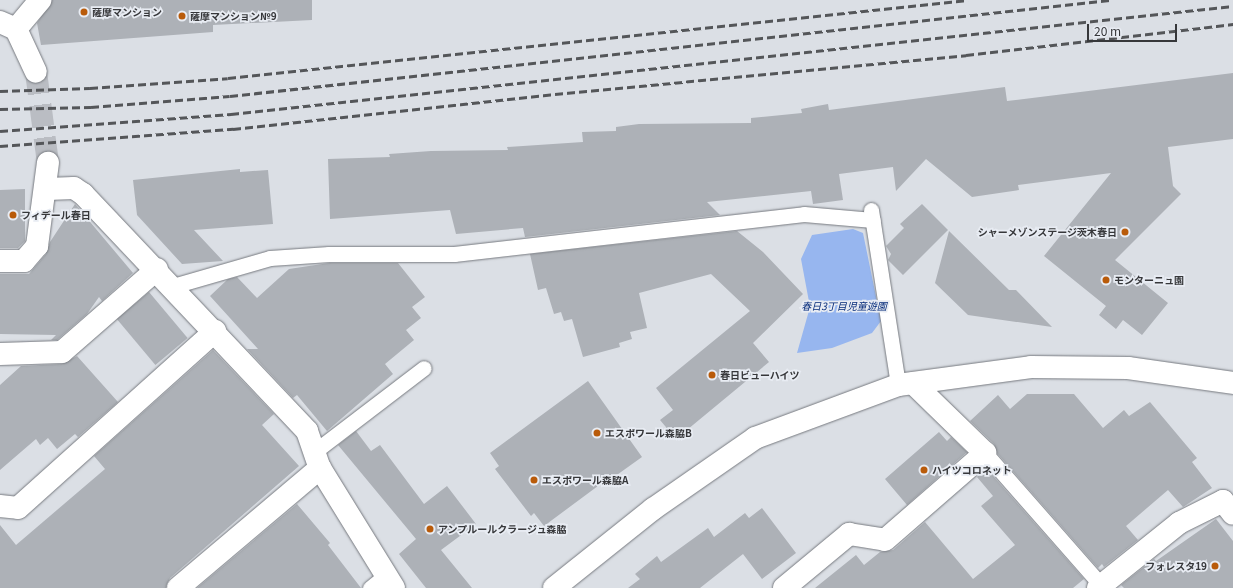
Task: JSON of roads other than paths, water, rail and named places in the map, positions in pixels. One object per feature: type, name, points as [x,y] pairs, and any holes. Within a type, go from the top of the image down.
[{"type":"street","points":[[36,72],[8,26],[40,0]]},
{"type":"street","points":[[0,261],[24,260],[34,251],[47,189],[48,163]]},
{"type":"street","points":[[47,189],[74,188],[157,269],[307,431],[317,460],[383,584]]},
{"type":"street","points":[[0,354],[62,352],[157,269]]},
{"type":"street","points":[[0,506],[18,508],[215,331]]},
{"type":"street","points":[[554,588],[653,509],[755,438],[906,384],[1031,367],[1128,368],[1233,383]]},
{"type":"street","points":[[784,588],[849,534],[885,540],[985,453],[906,384]]},
{"type":"street","points":[[178,588],[317,460]]},
{"type":"street","points":[[1099,587],[1179,523],[1223,501],[1233,514]]},
{"type":"lane","points":[[172,286],[270,258],[328,254],[454,254],[804,214],[872,215],[906,384]]},
{"type":"lane","points":[[317,460],[424,368]]},
{"type":"lane","points":[[985,453],[1099,587]]},
{"type":"tunnel","points":[[36,72],[48,163]]},
{"type":"railway","points":[[0,91],[90,88],[228,78],[968,0]]},
{"type":"railway","points":[[0,109],[91,107],[230,96],[1110,0]]},
{"type":"railway","points":[[0,131],[231,114],[1233,6]]},
{"type":"railway","points":[[0,146],[233,129],[555,94],[966,55],[1233,24]]},
{"type":"place","name":"薩摩マンション","points":[[84,12]]},
{"type":"place","name":"薩摩マンション№9","points":[[182,16]]},
{"type":"place","name":"フィデール春日","points":[[13,215]]},
{"type":"place","name":"シャーメゾンステージ茨木春日","points":[[1125,232]]},
{"type":"place","name":"モンターニュ園","points":[[1106,280]]},
{"type":"place","name":"春日ビューハイツ","points":[[712,375]]},
{"type":"place","name":"エスポワール森脇B","points":[[597,433]]},
{"type":"place","name":"ハイツコロネット","points":[[924,470]]},
{"type":"place","name":"エスポワール森脇A","points":[[534,480]]},
{"type":"place","name":"アンプルールクラージュ森脇","points":[[430,529]]},
{"type":"place","name":"フォレスタ19","points":[[1215,566]]},
{"type":"park label","name":"春日3丁目児童遊園","points":[[844,306]]}]
